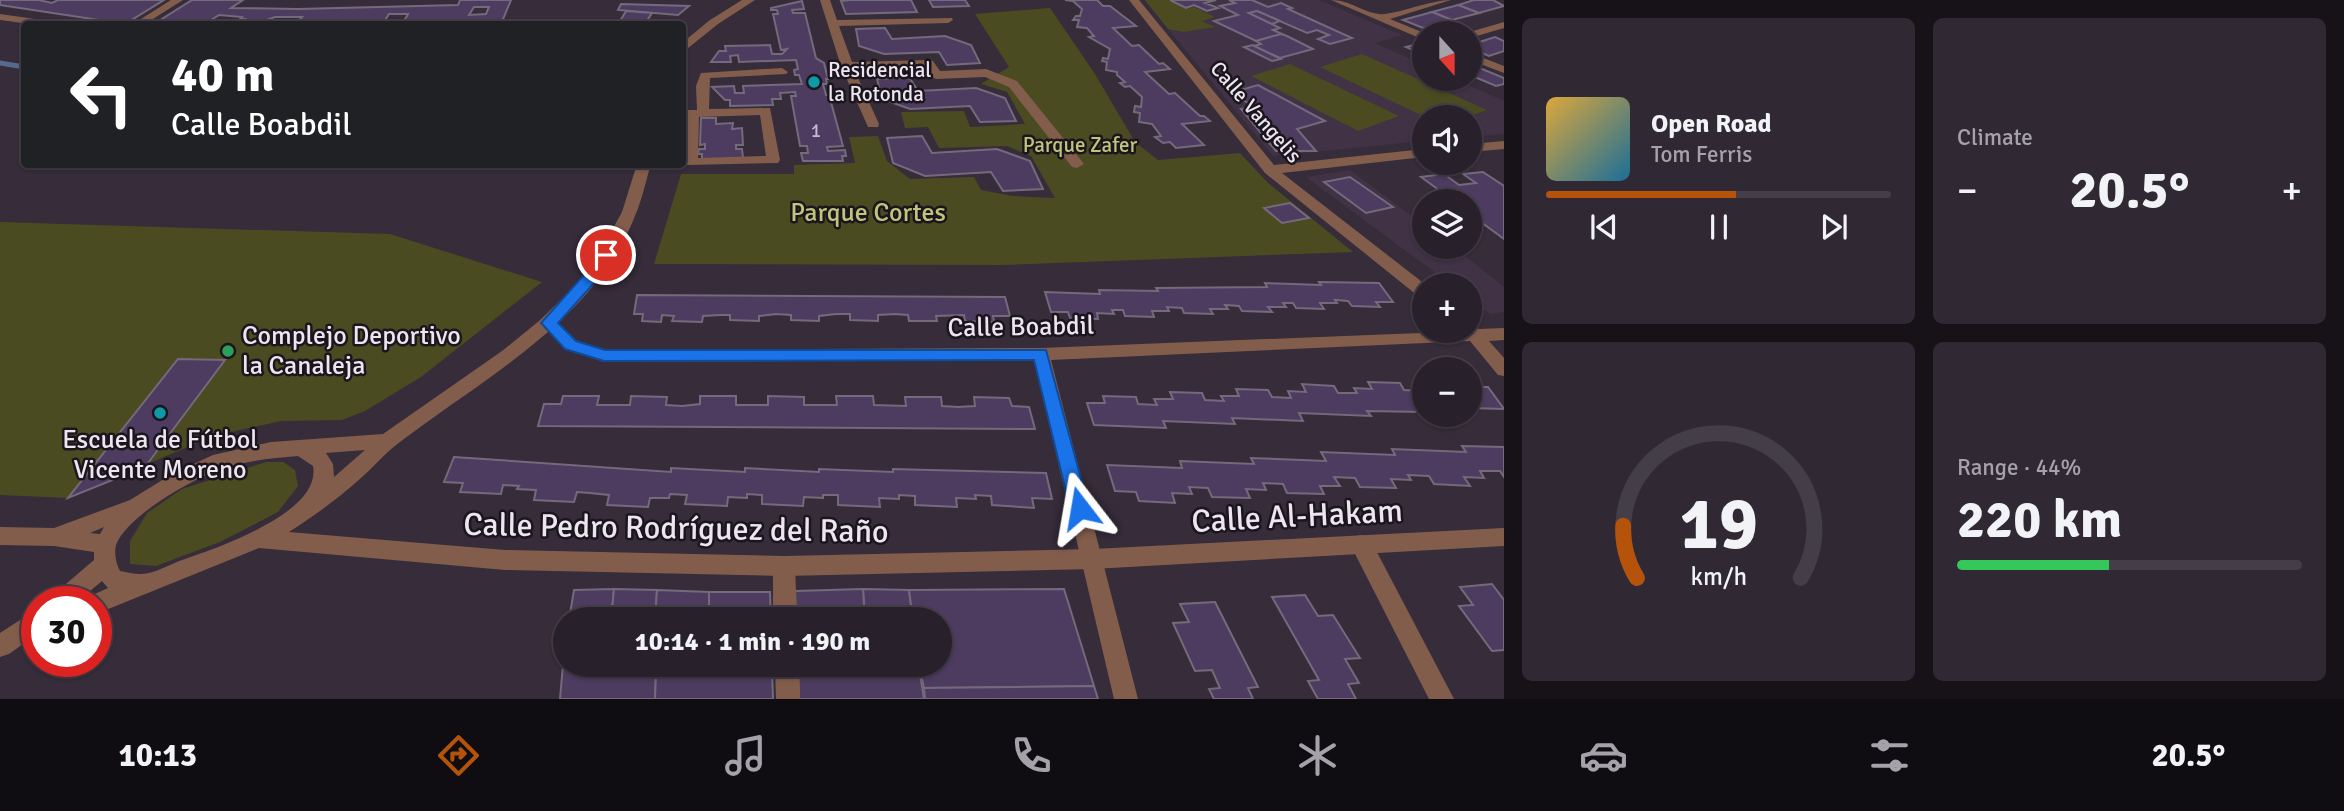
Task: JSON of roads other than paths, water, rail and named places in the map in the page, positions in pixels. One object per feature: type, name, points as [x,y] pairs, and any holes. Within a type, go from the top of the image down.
[{"type":"street","points":[[143,21],[178,0]]},
{"type":"street","points":[[686,45],[718,18],[750,0]]},
{"type":"street","points":[[825,0],[848,66],[873,124]]},
{"type":"street","name":"Calle Vangelis","points":[[1134,0],[1270,170],[1412,282]]},
{"type":"street","points":[[1336,0],[1412,32]]},
{"type":"street","points":[[1381,18],[1446,0]]},
{"type":"street","points":[[0,17],[28,21]]},
{"type":"street","points":[[833,23],[948,20]]},
{"type":"street","points":[[1482,31],[1504,25]]},
{"type":"street","points":[[1482,60],[1502,67]]},
{"type":"street","points":[[848,66],[929,64],[936,75],[986,73],[1013,84],[1077,164]]},
{"type":"street","points":[[693,114],[766,111],[773,160],[691,162],[693,114],[705,75],[782,72]]},
{"type":"street","points":[[1482,147],[1504,145]]},
{"type":"street","points":[[1270,170],[1412,154]]},
{"type":"street","points":[[112,597],[192,568],[258,539],[304,511],[355,473],[387,441],[479,380],[549,323],[591,278],[615,242],[632,209],[643,168]]},
{"type":"street","name":"Calle Boabdil","points":[[549,323],[571,345],[604,356],[1041,354],[1412,336]]},
{"type":"street","name":"Calle Boabdil","points":[[1482,333],[1504,334]]},
{"type":"street","points":[[1482,343],[1504,370]]},
{"type":"street","points":[[1041,354],[1126,699]]},
{"type":"street","points":[[54,537],[141,503],[214,463],[271,450],[387,441]]},
{"type":"street","points":[[303,449],[320,458],[326,467],[323,485],[304,511]]},
{"type":"street","points":[[76,586],[105,554],[118,524],[141,503]]},
{"type":"street","points":[[0,536],[54,537],[105,554]]},
{"type":"street","name":"Calle Al-Hakam","points":[[1093,559],[1504,537]]},
{"type":"street","name":"Calle Pedro Rodríguez del Raño","points":[[258,539],[505,561],[783,566],[1093,559]]},
{"type":"street","points":[[1361,544],[1441,699]]},
{"type":"street","points":[[105,554],[113,580],[142,584]]},
{"type":"street","points":[[783,566],[785,607]]},
{"type":"street","points":[[0,647],[21,632]]},
{"type":"street","points":[[0,647],[21,637]]},
{"type":"street","points":[[787,677],[788,699]]},
{"type":"waterway","points":[[0,63],[21,66]]},
{"type":"place","name":"Residencial la Rotonda","points":[[814,82]]},
{"type":"place","name":"Complejo Deportivo la Canaleja","points":[[228,351]]},
{"type":"place","name":"Escuela de Fútbol Vicente Moreno","points":[[160,413]]},
{"type":"park label","name":"Parque Zafer","points":[[1080,145]]},
{"type":"park label","name":"Parque Cortes","points":[[868,213]]}]
